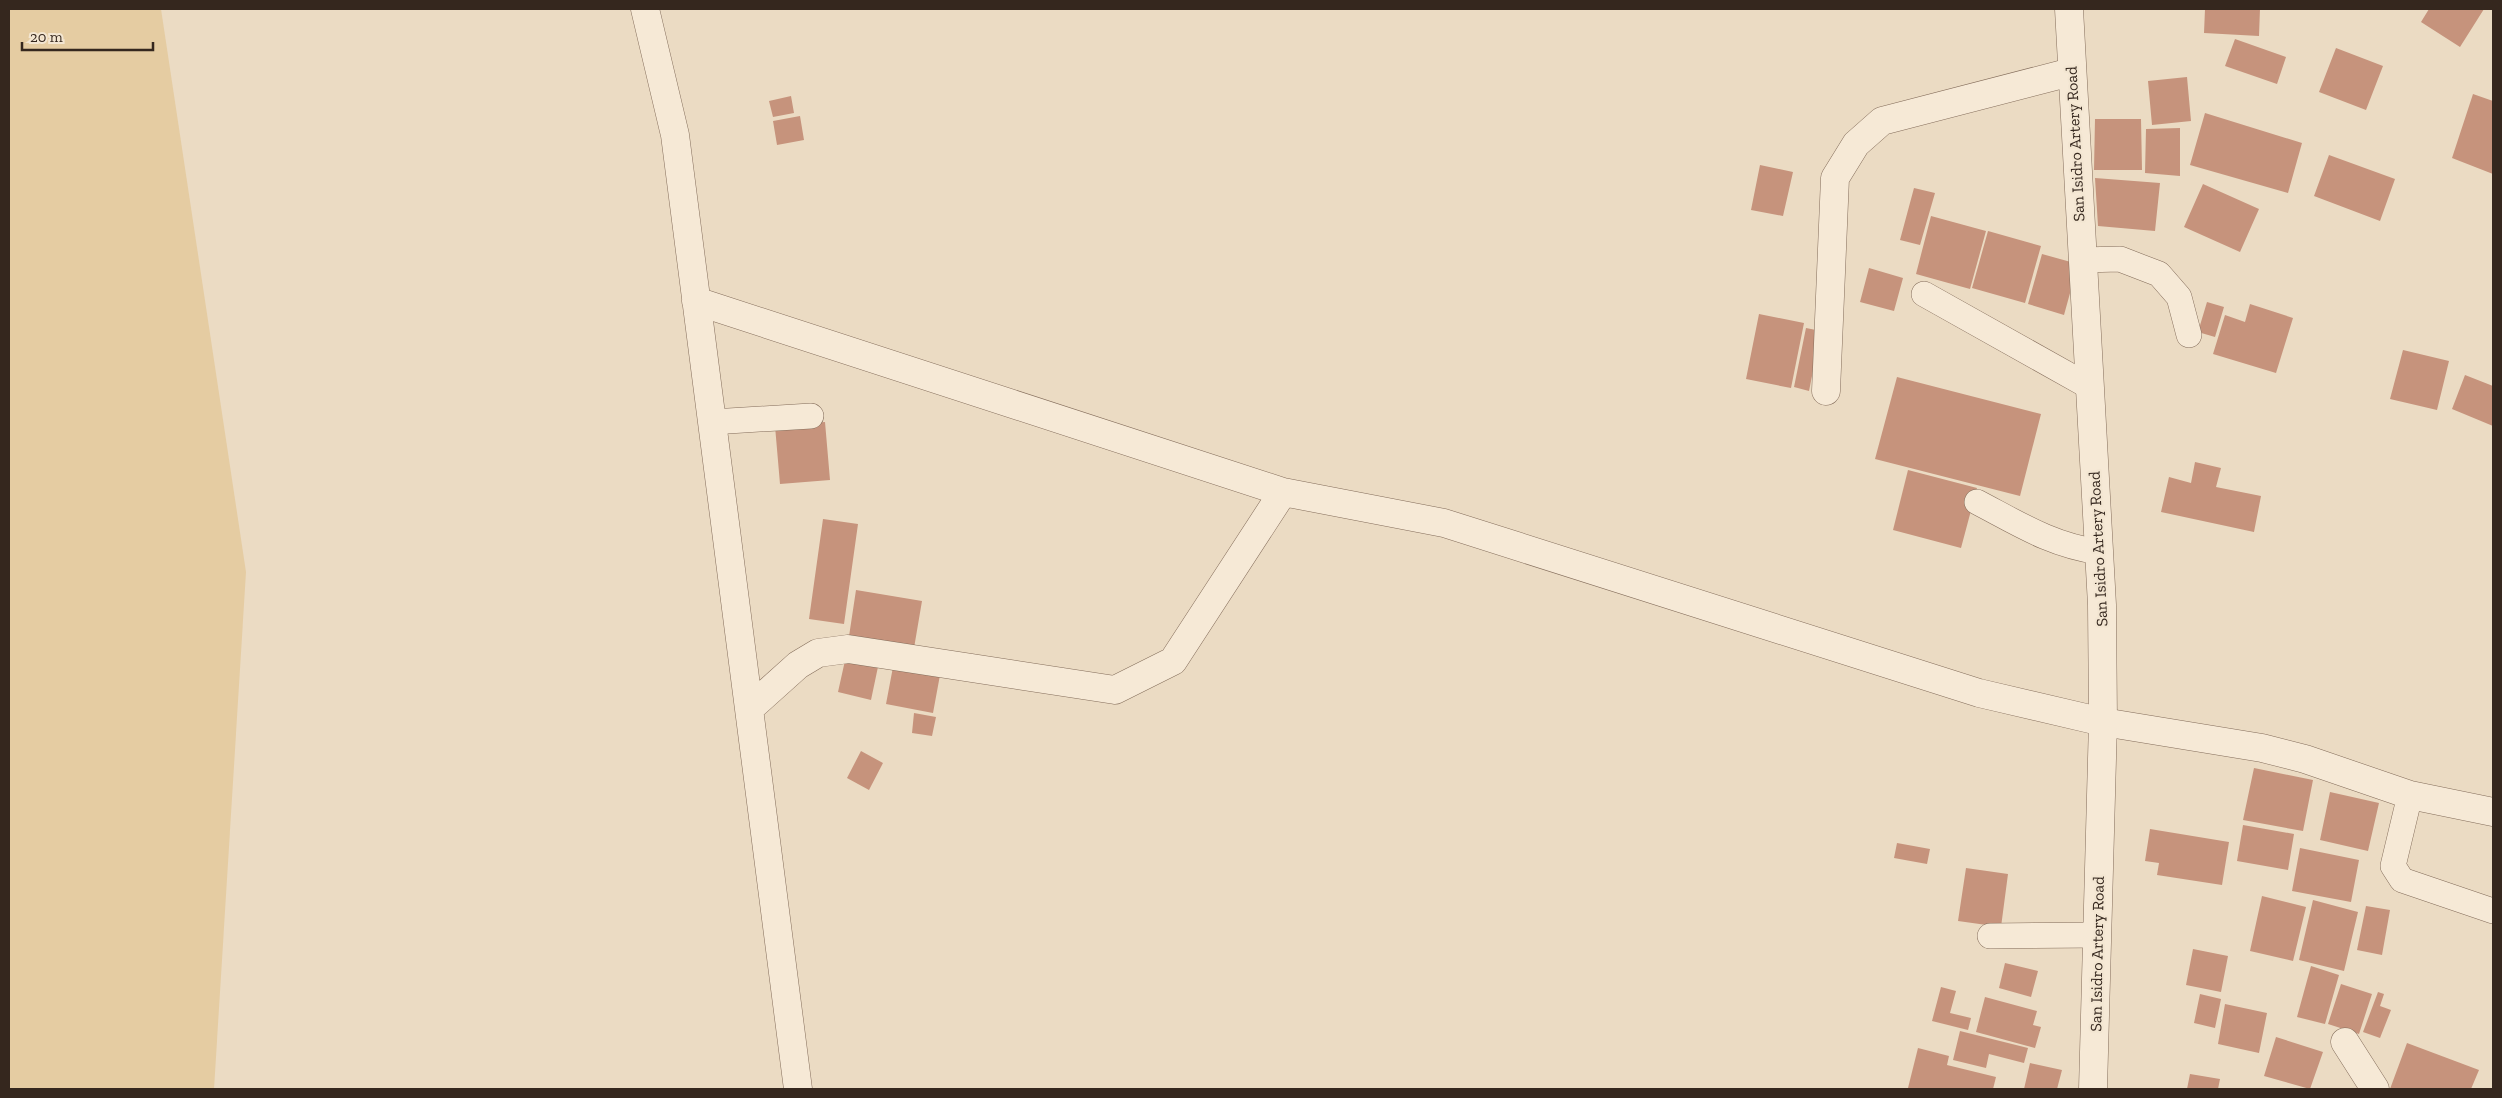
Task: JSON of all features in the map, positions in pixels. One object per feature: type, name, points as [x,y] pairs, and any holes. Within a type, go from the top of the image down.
[{"type":"street","points":[[645,9],[675,135],[798,1089]]},
{"type":"street","name":"San Isidro Artery Road","points":[[2069,9],[2099,552],[2103,722],[2094,1089]]},
{"type":"street","points":[[1826,392],[1836,178],[1856,144],[1882,121],[2071,72]]},
{"type":"street","points":[[696,301],[1283,492],[1444,523],[1970,690],[2103,722],[2262,748],[2305,759],[2410,796],[2493,812]]},
{"type":"street","points":[[749,709],[798,666],[818,653],[848,649],[1115,690],[1173,661],[1283,492]]},
{"type":"street","points":[[2345,1042],[2375,1089]]},
{"type":"lane","points":[[2082,260],[2120,259],[2159,274],[2179,297],[2189,335]]},
{"type":"lane","points":[[1924,294],[2090,386]]},
{"type":"lane","points":[[712,422],[811,416]]},
{"type":"lane","points":[[1977,502],[2040,536],[2071,548],[2099,552]]},
{"type":"lane","points":[[2410,796],[2393,866],[2402,880],[2493,911]]},
{"type":"lane","points":[[1990,936],[2097,935]]},
{"type":"sand","points":[[9,9],[161,9],[246,572],[214,1089],[9,1089]]},
{"type":"building","points":[[2205,9],[2260,9],[2259,36],[2204,33]]},
{"type":"building","points":[[2429,9],[2484,9],[2460,47],[2421,22]]},
{"type":"building","points":[[2235,39],[2286,57],[2277,84],[2225,66]]},
{"type":"building","points":[[2336,48],[2383,66],[2366,110],[2319,92]]},
{"type":"building","points":[[2187,77],[2191,121],[2152,125],[2148,81]]},
{"type":"building","points":[[2473,94],[2493,101],[2493,174],[2452,158]]},
{"type":"building","points":[[791,96],[794,113],[773,117],[769,101]]},
{"type":"building","points":[[2205,113],[2302,143],[2288,193],[2190,165]]},
{"type":"building","points":[[800,116],[804,140],[777,145],[773,121]]},
{"type":"building","points":[[2095,119],[2141,119],[2142,170],[2094,170]]},
{"type":"building","points":[[2180,128],[2180,176],[2145,173],[2146,129]]},
{"type":"building","points":[[2329,155],[2395,179],[2380,221],[2314,196]]},
{"type":"building","points":[[1760,165],[1793,172],[1783,216],[1751,210]]},
{"type":"building","points":[[2095,178],[2160,183],[2155,231],[2098,226]]},
{"type":"building","points":[[2203,184],[2259,209],[2240,252],[2184,227]]},
{"type":"building","points":[[1914,188],[1935,193],[1920,245],[1900,240]]},
{"type":"building","points":[[1931,216],[1986,231],[1970,289],[1916,274]]},
{"type":"building","points":[[1988,231],[2041,246],[2025,303],[1972,288]]},
{"type":"building","points":[[2042,254],[2078,264],[2064,315],[2028,304]]},
{"type":"building","points":[[1869,268],[1903,278],[1894,311],[1860,302]]},
{"type":"building","points":[[2207,302],[2224,307],[2215,337],[2198,332]]},
{"type":"building","points":[[2250,304],[2293,318],[2276,373],[2213,354],[2225,315],[2245,322]]},
{"type":"building","points":[[1759,314],[1804,323],[1791,388],[1746,379]]},
{"type":"building","points":[[1806,328],[1821,331],[1809,391],[1794,387]]},
{"type":"building","points":[[2403,350],[2449,361],[2437,410],[2390,399]]},
{"type":"building","points":[[2465,375],[2493,386],[2493,426],[2452,409]]},
{"type":"building","points":[[1897,377],[2041,414],[2020,496],[1875,459]]},
{"type":"building","points":[[825,422],[830,480],[780,484],[775,426]]},
{"type":"building","points":[[2195,462],[2221,468],[2216,487],[2261,496],[2254,532],[2161,512],[2169,477],[2191,483]]},
{"type":"building","points":[[1908,470],[1977,488],[1961,548],[1893,530]]},
{"type":"building","points":[[823,519],[858,524],[844,624],[809,619]]},
{"type":"building","points":[[856,590],[922,601],[913,654],[848,643]]},
{"type":"building","points":[[846,656],[879,662],[871,700],[838,692]]},
{"type":"building","points":[[893,667],[940,675],[933,713],[886,704]]},
{"type":"building","points":[[914,713],[936,717],[932,736],[912,733]]},
{"type":"building","points":[[861,751],[883,763],[869,790],[847,778]]},
{"type":"building","points":[[2254,768],[2313,780],[2303,831],[2243,820]]},
{"type":"building","points":[[2330,792],[2379,803],[2368,851],[2320,840]]},
{"type":"building","points":[[2243,825],[2294,834],[2288,870],[2237,861]]},
{"type":"building","points":[[2150,829],[2229,842],[2222,885],[2157,875],[2159,863],[2145,861]]},
{"type":"building","points":[[1897,843],[1930,849],[1927,864],[1894,858]]},
{"type":"building","points":[[2300,848],[2359,860],[2351,902],[2292,891]]},
{"type":"building","points":[[1966,868],[2008,874],[2001,927],[1958,921]]},
{"type":"building","points":[[2262,896],[2306,907],[2293,961],[2250,951]]},
{"type":"building","points":[[2313,900],[2358,912],[2344,971],[2299,960]]},
{"type":"building","points":[[2366,906],[2390,910],[2382,955],[2357,950]]},
{"type":"building","points":[[2193,949],[2228,956],[2221,992],[2186,985]]},
{"type":"building","points":[[2005,963],[2038,971],[2031,997],[1999,988]]},
{"type":"building","points":[[2311,966],[2339,975],[2325,1024],[2297,1017]]},
{"type":"building","points":[[2341,984],[2372,994],[2359,1034],[2328,1024]]},
{"type":"building","points":[[1941,987],[1956,991],[1950,1013],[1971,1018],[1968,1030],[1932,1021]]},
{"type":"building","points":[[2378,992],[2384,994],[2380,1006],[2391,1010],[2380,1038],[2363,1032]]},
{"type":"building","points":[[2200,994],[2221,999],[2215,1028],[2194,1023]]},
{"type":"building","points":[[1985,997],[2037,1011],[2033,1025],[2041,1027],[2035,1048],[1976,1032]]},
{"type":"building","points":[[2225,1004],[2267,1013],[2259,1053],[2218,1044]]},
{"type":"building","points":[[1960,1031],[2028,1048],[2024,1063],[1989,1054],[1986,1068],[1953,1060]]},
{"type":"building","points":[[2276,1037],[2323,1052],[2310,1089],[2264,1076]]},
{"type":"building","points":[[2407,1043],[2479,1070],[2471,1089],[2390,1089]]},
{"type":"building","points":[[1918,1048],[1949,1056],[1947,1065],[1996,1077],[1993,1089],[1908,1088]]},
{"type":"building","points":[[2030,1063],[2062,1070],[2057,1089],[2024,1089]]},
{"type":"building","points":[[2190,1074],[2220,1079],[2218,1089],[2187,1089]]}]
